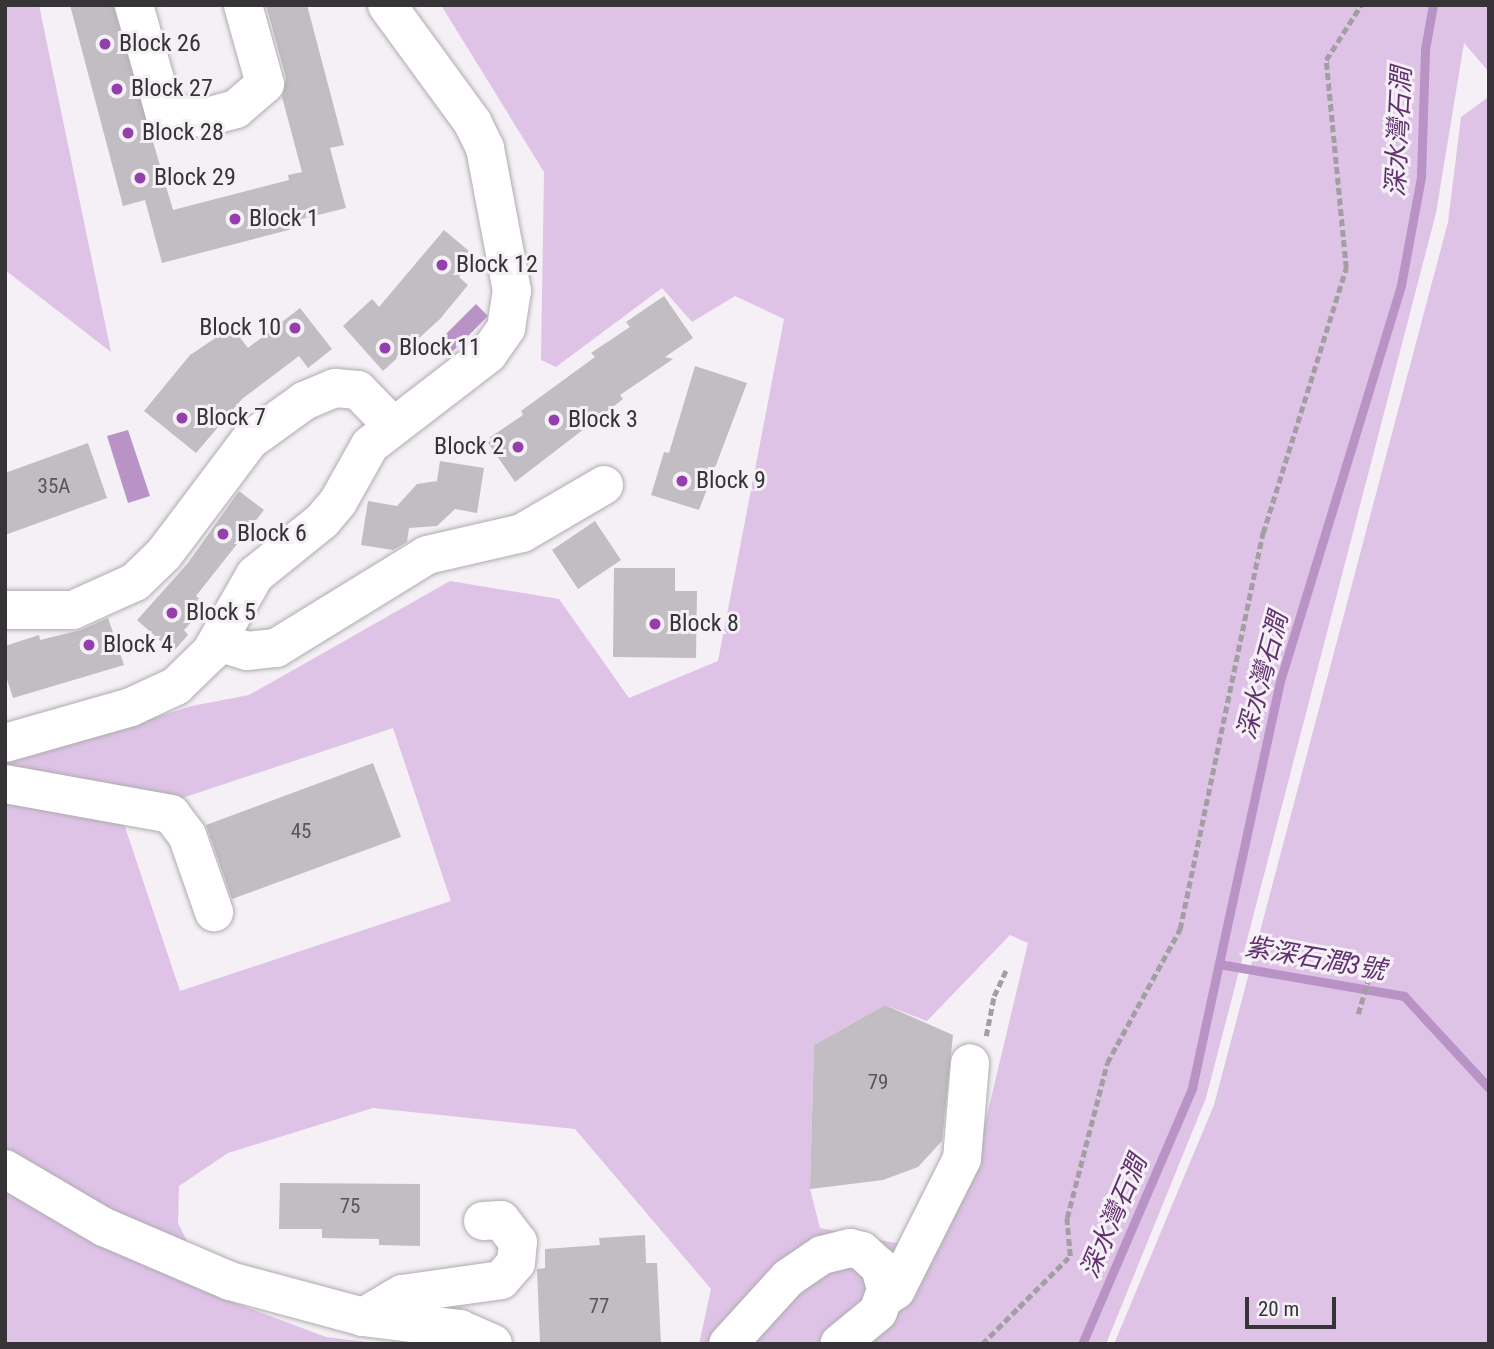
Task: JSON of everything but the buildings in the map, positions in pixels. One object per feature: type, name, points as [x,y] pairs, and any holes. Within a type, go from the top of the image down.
[{"type":"street","points":[[134,5],[163,112],[203,118],[236,109],[265,84],[243,5]]},
{"type":"street","points":[[5,743],[154,698],[195,670],[218,642],[255,575],[322,521],[370,445],[392,425],[488,354],[506,328],[512,291],[485,148],[387,5]]},
{"type":"street","points":[[5,610],[73,610],[135,582],[164,554],[250,440],[304,401],[335,388],[358,390],[392,425]]},
{"type":"street","points":[[218,642],[247,651],[276,648],[427,555],[522,533],[604,485]]},
{"type":"street","points":[[5,784],[171,814],[187,835],[215,912]]},
{"type":"street","points":[[884,1298],[896,1290],[962,1159],[978,1051]]},
{"type":"street","points":[[5,1169],[104,1227],[166,1256],[283,1297],[363,1317],[460,1329],[493,1344]]},
{"type":"street","points":[[363,1317],[402,1294],[501,1280],[516,1263],[518,1242],[500,1220],[483,1221]]},
{"type":"street","points":[[728,1344],[788,1278],[837,1249],[850,1248],[872,1258],[885,1278],[884,1298],[878,1312],[839,1344]]},
{"type":"path","points":[[982,1344],[1070,1256],[1067,1218],[1107,1063],[1180,929],[1263,533],[1346,268],[1326,60],[1361,5]]},
{"type":"path","points":[[1358,1014],[1373,964]]},
{"type":"path","points":[[978,1051],[994,996],[1007,968]]},
{"type":"shaded area","points":[[5,5],[39,5],[111,352],[5,270]]},
{"type":"shaded area","points":[[441,5],[1489,5],[1489,72],[1464,43],[1436,213],[1206,1098],[1106,1344],[699,1344],[711,1289],[575,1129],[373,1108],[228,1153],[179,1186],[178,1223],[214,1295],[326,1337],[385,1344],[5,1344],[5,764],[192,706],[249,695],[450,581],[559,599],[629,698],[718,661],[784,319],[735,296],[692,322],[662,288],[556,367],[541,360],[544,172]],"holes":[[[393,728],[451,901],[180,991],[122,818]],[[1010,935],[1028,943],[979,1149],[931,1250],[820,1228],[810,1189],[814,1045],[885,1005],[927,1021]]]},
{"type":"shaded area","points":[[1487,98],[1489,1344],[1114,1344],[1214,1105],[1448,222],[1461,117]]},
{"type":"shaded area","points":[[476,304],[488,316],[451,353],[439,341]]},
{"type":"shaded area","points":[[128,430],[150,496],[128,503],[107,436]]},
{"type":"waterway","name":"深水灣石澗","points":[[1082,1344],[1192,1088],[1281,678],[1401,285],[1421,177],[1425,49],[1433,5]]},
{"type":"waterway","name":"紫深石澗3號","points":[[1219,964],[1404,996],[1489,1088]]},
{"type":"place","name":"Block 26","points":[[105,44]]},
{"type":"place","name":"Block 27","points":[[117,89]]},
{"type":"place","name":"Block 28","points":[[128,133]]},
{"type":"place","name":"Block 29","points":[[140,178]]},
{"type":"place","name":"Block 1","points":[[235,219]]},
{"type":"place","name":"Block 12","points":[[442,265]]},
{"type":"place","name":"Block 10","points":[[295,328]]},
{"type":"place","name":"Block 11","points":[[385,348]]},
{"type":"place","name":"Block 7","points":[[182,418]]},
{"type":"place","name":"Block 3","points":[[554,420]]},
{"type":"place","name":"Block 2","points":[[518,447]]},
{"type":"place","name":"Block 9","points":[[682,481]]},
{"type":"place","name":"Block 6","points":[[223,534]]},
{"type":"place","name":"Block 5","points":[[172,613]]},
{"type":"place","name":"Block 8","points":[[655,624]]},
{"type":"place","name":"Block 4","points":[[89,645]]}]
